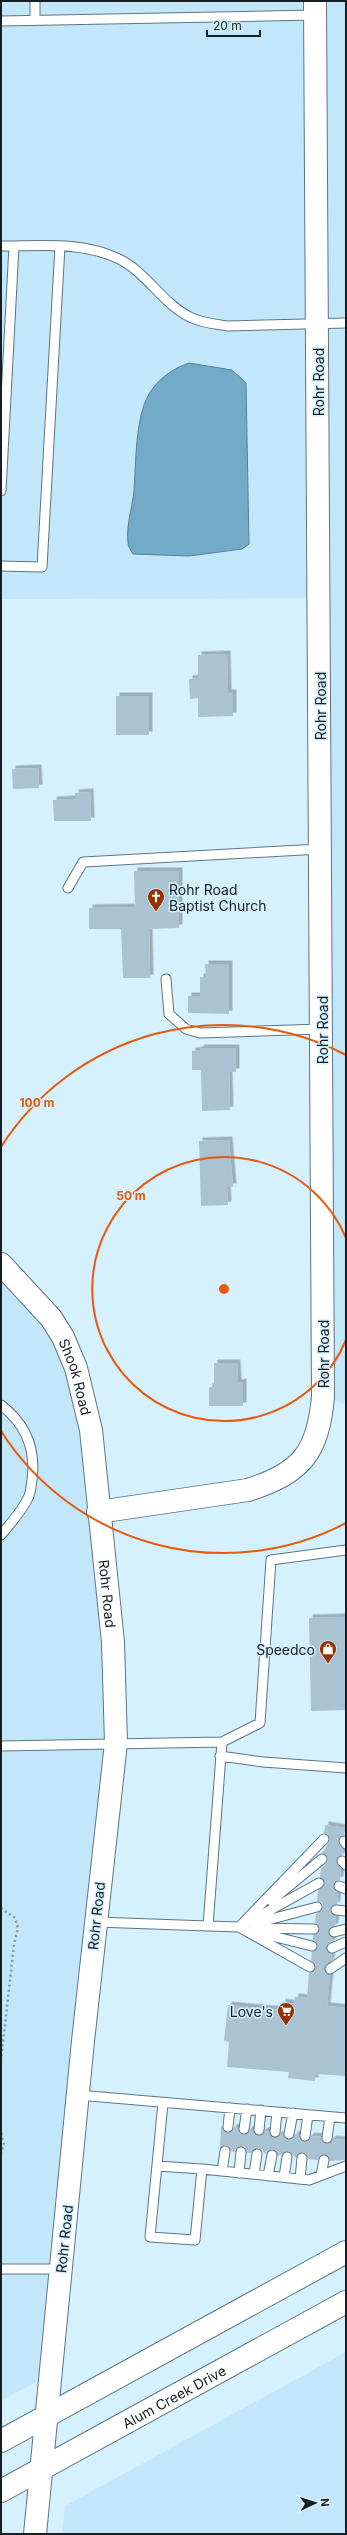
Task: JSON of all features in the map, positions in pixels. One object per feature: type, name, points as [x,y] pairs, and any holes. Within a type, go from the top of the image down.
[{"type":"street","name":"Rohr Road","points":[[36,2534],[43,2468],[46,2416],[95,1922],[116,1743],[113,1642],[98,1512],[248,1490],[270,1483],[288,1473],[305,1458],[315,1439],[321,1419],[323,1396],[322,1029],[315,8]]},
{"type":"street","name":"Shook Road","points":[[1,1264],[51,1318],[71,1352],[91,1430],[98,1512]]},
{"type":"street","points":[[1,2441],[346,2252]]},
{"type":"street","name":"Alum Creek Drive","points":[[1,2491],[346,2302]]},
{"type":"lane","points":[[34,1],[35,20]]},
{"type":"lane","points":[[1,21],[315,8]]},
{"type":"lane","points":[[1,246],[77,246],[119,259],[154,286],[190,317],[210,324],[228,326],[346,324]]},
{"type":"lane","points":[[1,491],[14,246]]},
{"type":"lane","points":[[1,566],[42,567],[60,246]]},
{"type":"lane","points":[[68,888],[83,862],[320,849]]},
{"type":"lane","points":[[166,979],[169,1014],[186,1029],[200,1033],[322,1029]]},
{"type":"lane","points":[[1,1405],[10,1412],[27,1433],[33,1450],[33,1470],[29,1498],[1,1535]]},
{"type":"lane","points":[[1,1746],[222,1742],[260,1723],[271,1560],[346,1550]]},
{"type":"lane","points":[[208,1926],[222,1742]]},
{"type":"lane","points":[[220,1756],[263,1762],[346,1768]]},
{"type":"lane","points":[[239,1927],[324,1839]]},
{"type":"lane","points":[[239,1927],[322,1859]]},
{"type":"lane","points":[[239,1927],[319,1883]]},
{"type":"lane","points":[[239,1927],[316,1907]]},
{"type":"lane","points":[[336,1910],[346,1911]]},
{"type":"lane","points":[[95,1922],[314,1929]]},
{"type":"lane","points":[[239,1927],[312,1946]]},
{"type":"lane","points":[[239,1927],[310,1967]]},
{"type":"lane","points":[[334,1932],[346,1929]]},
{"type":"lane","points":[[332,1948],[346,1942]]},
{"type":"lane","points":[[330,1970],[346,1958]]},
{"type":"lane","points":[[78,2095],[346,2118]]},
{"type":"lane","points":[[163,2103],[150,2237],[195,2240],[202,2169]]},
{"type":"lane","points":[[228,2127],[230,2108]]},
{"type":"lane","points":[[244,2129],[247,2109]]},
{"type":"lane","points":[[259,2130],[261,2110]]},
{"type":"lane","points":[[275,2132],[277,2112]]},
{"type":"lane","points":[[290,2134],[293,2113]]},
{"type":"lane","points":[[305,2136],[308,2115]]},
{"type":"lane","points":[[327,2138],[330,2117]]},
{"type":"lane","points":[[222,2171],[225,2151]]},
{"type":"lane","points":[[239,2173],[241,2152]]},
{"type":"lane","points":[[254,2174],[257,2154]]},
{"type":"lane","points":[[268,2176],[272,2155]]},
{"type":"lane","points":[[284,2177],[287,2157]]},
{"type":"lane","points":[[300,2179],[302,2158]]},
{"type":"lane","points":[[321,2175],[324,2160]]},
{"type":"lane","points":[[157,2166],[309,2180],[346,2166]]},
{"type":"lane","points":[[1,2269],[61,2269]]},
{"type":"path","points":[[1,1908],[15,1918],[18,1928],[14,1945],[1,2060]]},
{"type":"path","points":[[1,2133],[4,2145],[1,2153]]},
{"type":"shaded area","points":[[1,1],[346,1],[346,1405],[323,1397],[311,598],[1,599]]},
{"type":"shaded area","points":[[189,363],[232,370],[246,383],[249,544],[242,549],[189,556],[133,554],[128,544],[128,530],[134,491],[137,441],[144,404],[157,383],[172,371]]},
{"type":"shaded area","points":[[1,1264],[76,1368],[115,1743],[51,2374],[1,2401]]},
{"type":"shaded area","points":[[346,2352],[346,2534],[62,2534],[65,2506]]},
{"type":"building","points":[[227,654],[228,693],[233,693],[233,716],[198,717],[198,698],[190,699],[189,679],[198,678],[198,655]]},
{"type":"building","points":[[116,696],[149,696],[149,735],[116,735]]},
{"type":"building","points":[[38,768],[39,788],[13,789],[12,769]]},
{"type":"building","points":[[90,792],[91,821],[54,821],[53,800],[75,799],[75,793]]},
{"type":"building","points":[[134,871],[179,871],[179,928],[149,929],[150,978],[123,978],[121,929],[89,929],[89,908],[135,907]]},
{"type":"building","points":[[205,964],[229,964],[229,1014],[188,1013],[188,996],[200,996],[200,977],[206,977]]},
{"type":"building","points":[[201,1048],[236,1048],[236,1072],[229,1072],[230,1110],[202,1111],[201,1070],[192,1070],[192,1051],[200,1050]]},
{"type":"building","points":[[229,1140],[233,1187],[227,1187],[228,1205],[201,1206],[199,1141]]},
{"type":"building","points":[[214,1363],[237,1363],[238,1383],[243,1382],[243,1406],[209,1406],[209,1387],[214,1387]]},
{"type":"building","name":"Speedco","points":[[346,1617],[346,1710],[311,1711],[309,1618]]},
{"type":"building","name":"Love's","points":[[325,1825],[345,1828],[344,1835],[340,1836],[338,1841],[343,1849],[342,1855],[336,1860],[341,1868],[340,1880],[335,1881],[333,1886],[338,1892],[337,1904],[330,1909],[331,1913],[336,1916],[335,1926],[328,1931],[333,1941],[326,1948],[332,1954],[331,1961],[324,1969],[330,1975],[327,2006],[346,2008],[346,2076],[315,2074],[315,2081],[288,2078],[289,2072],[227,2067],[229,2042],[224,2041],[228,2005],[281,2010],[282,2002],[294,2004],[295,1997],[307,1998],[309,1973],[313,1972],[316,1967],[311,1961],[312,1952],[318,1947],[313,1940],[313,1935],[320,1929],[315,1923],[316,1914],[323,1908],[322,1903],[317,1901],[318,1890],[325,1883],[320,1877],[321,1868],[328,1861],[327,1856],[322,1853],[330,1840],[328,1835],[324,1833]]},
{"type":"building","points":[[221,2126],[227,2133],[231,2132],[234,2127],[238,2128],[240,2133],[244,2135],[250,2129],[258,2136],[265,2131],[269,2131],[274,2138],[283,2133],[288,2140],[293,2138],[295,2134],[299,2135],[301,2140],[305,2142],[311,2136],[321,2137],[327,2144],[333,2139],[346,2140],[345,2160],[330,2161],[325,2154],[320,2156],[318,2160],[308,2159],[306,2153],[302,2152],[296,2158],[288,2151],[278,2156],[273,2149],[266,2154],[258,2148],[251,2153],[247,2153],[245,2147],[241,2146],[235,2152],[231,2151],[226,2145],[220,2148]]},
{"type":"place","name":"Rohr Road Baptist Church","points":[[156,912]]},
{"type":"place","name":"Speedco","points":[[328,1664]]},
{"type":"place","name":"Love's","points":[[286,2026]]}]
